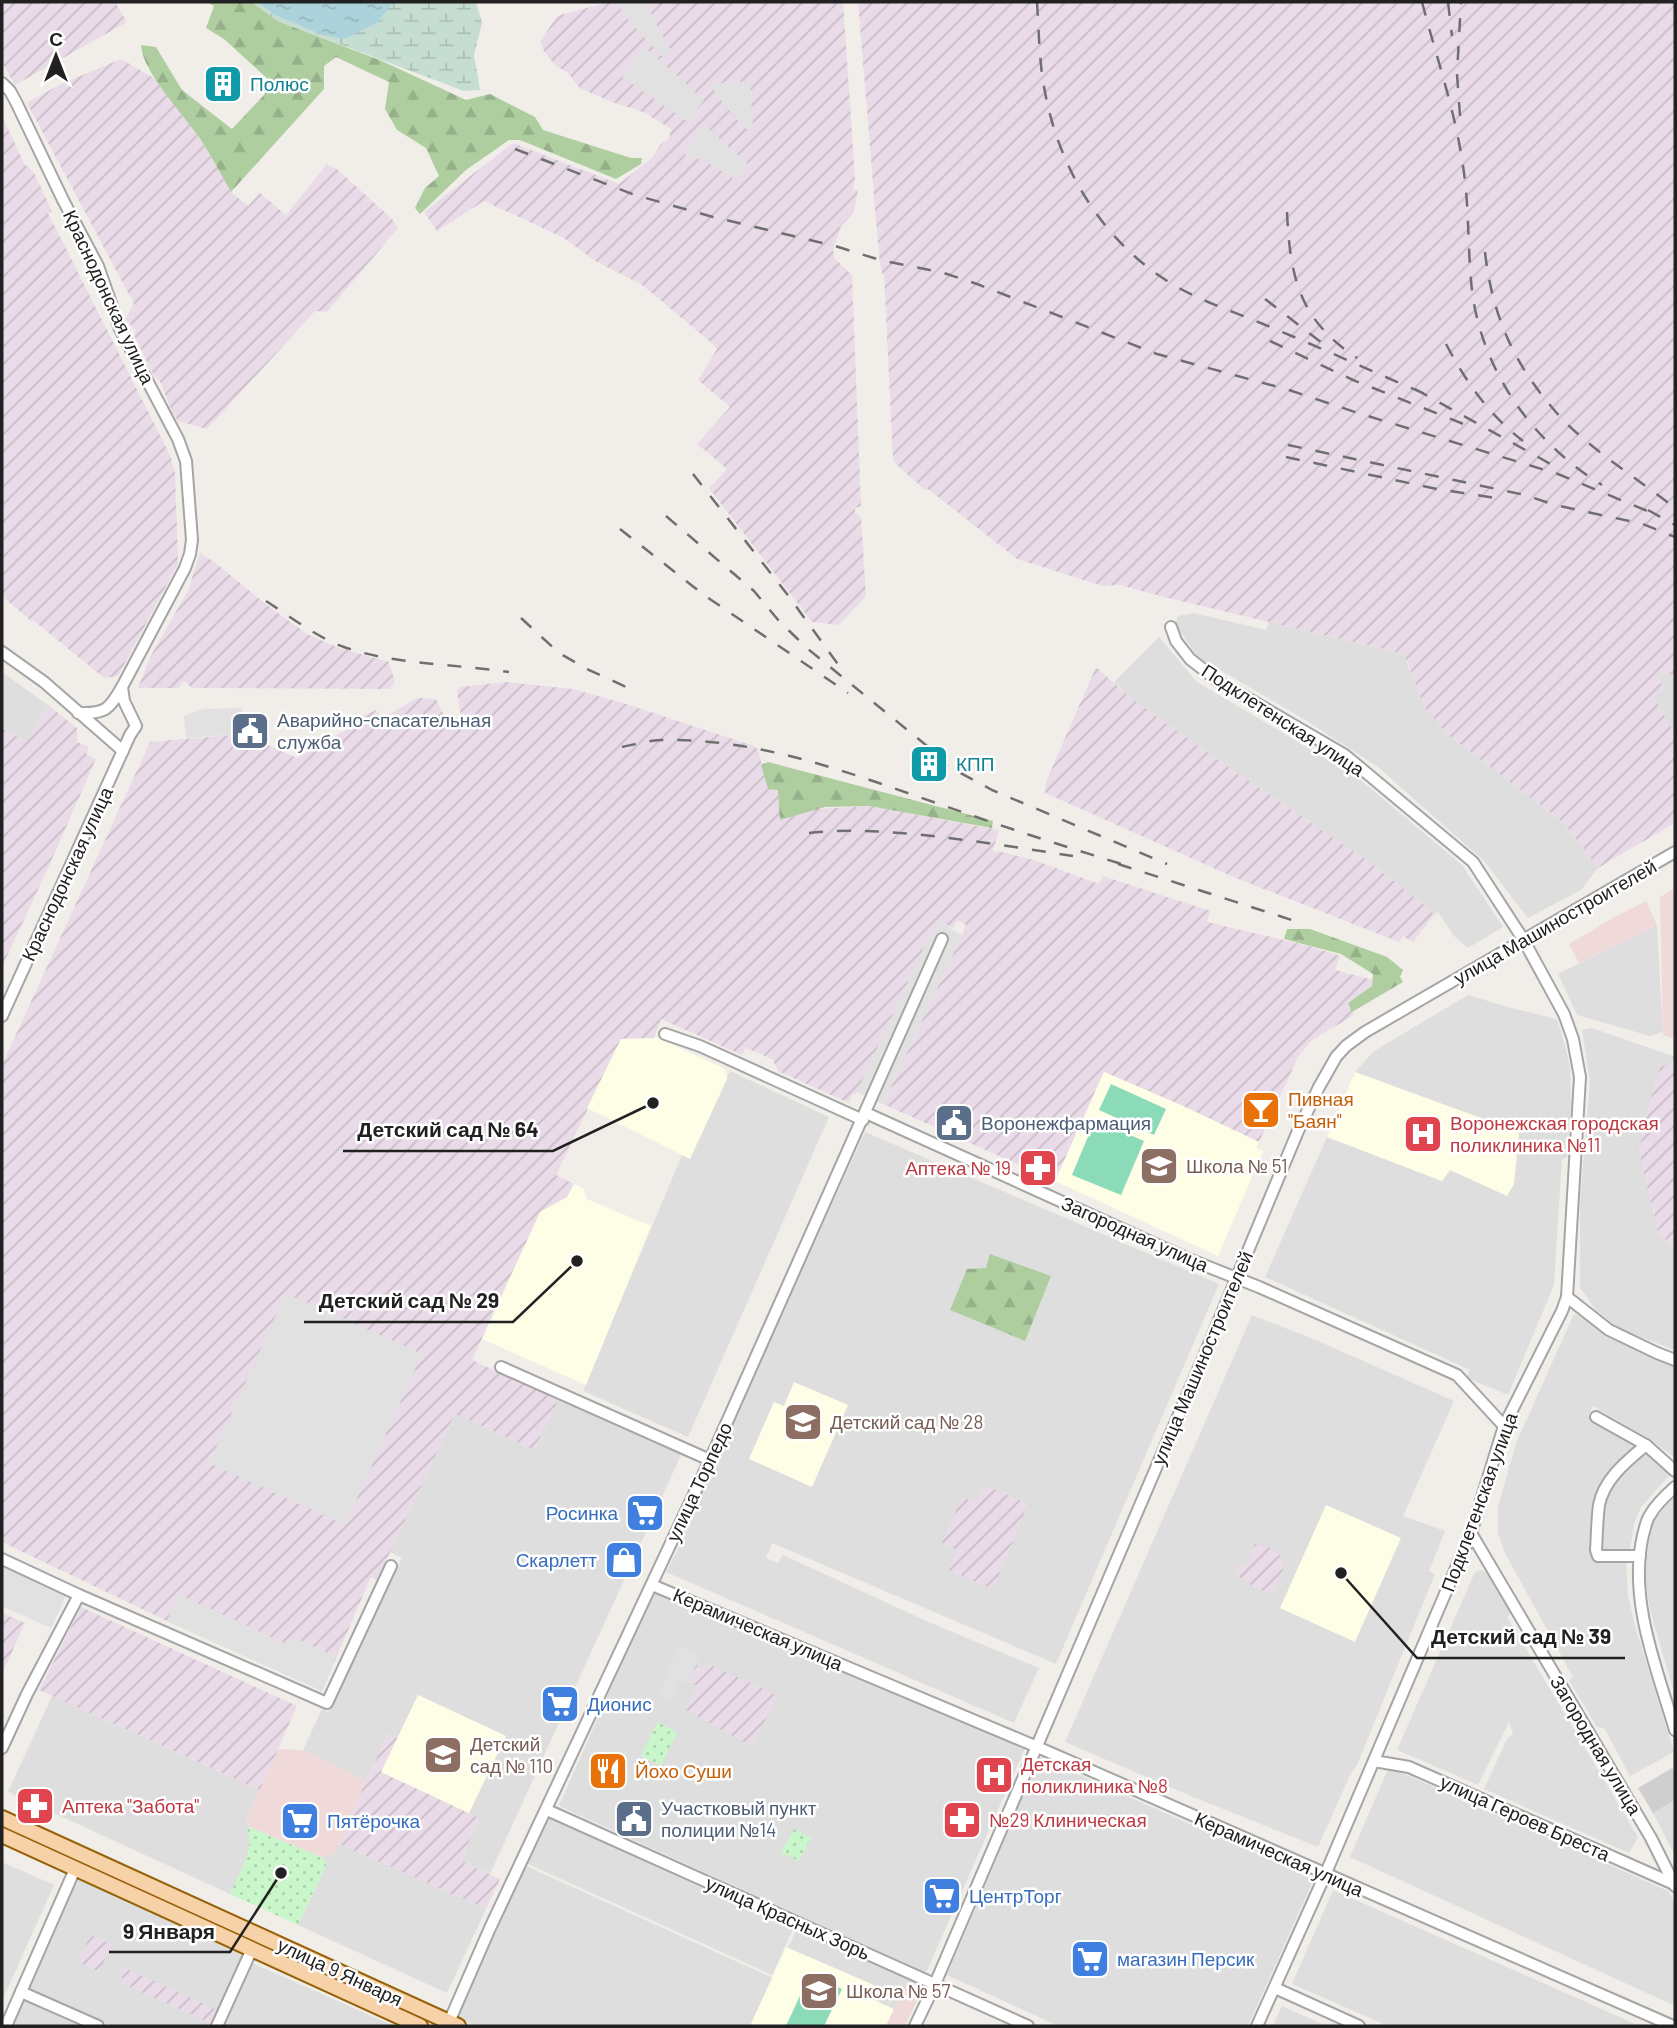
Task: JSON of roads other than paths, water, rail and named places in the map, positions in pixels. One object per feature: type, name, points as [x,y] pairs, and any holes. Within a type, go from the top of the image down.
[{"type":"main road","name":"улица 9 Января","points":[[2,1818],[452,2025]]},
{"type":"main road","name":"улица 9 Января","points":[[2,1835],[419,2026]]},
{"type":"street","name":"Краснодонская улица","points":[[2,83],[10,91],[98,266],[120,329],[178,439],[186,461],[192,540],[185,568],[122,687],[124,701],[136,726],[2,1016]]},
{"type":"street","name":"Подклетенская улица","points":[[1171,627],[1176,641],[1190,659],[1218,681],[1345,755],[1473,862],[1523,939],[1564,1014],[1573,1039],[1580,1077],[1567,1297],[1504,1426],[1471,1533],[1325,1875],[1257,2026]]},
{"type":"street","points":[[2,652],[44,682],[123,751]]},
{"type":"street","points":[[78,713],[104,711],[112,706],[122,687]]},
{"type":"street","name":"улица Машиностроителей","points":[[915,2026],[1298,1131],[1337,1056],[1365,1032],[1675,852]]},
{"type":"street","name":"улица Торпедо","points":[[452,2025],[490,1928],[710,1460],[942,939]]},
{"type":"street","name":"Загородная улица","points":[[664,1034],[700,1046],[865,1116],[1457,1375],[1504,1426]]},
{"type":"street","points":[[1567,1297],[1609,1330],[1675,1360]]},
{"type":"street","points":[[501,1367],[710,1460]]},
{"type":"street","points":[[1596,1418],[1646,1445],[1675,1471]]},
{"type":"street","points":[[1640,1556],[1605,1557],[1598,1556],[1596,1550],[1600,1503],[1606,1487],[1620,1468],[1646,1445]]},
{"type":"street","points":[[1675,1487],[1648,1517],[1638,1571],[1650,1644],[1675,1730]]},
{"type":"street","name":"Загородная улица","points":[[1471,1533],[1651,1838],[1674,1885]]},
{"type":"street","points":[[2,1559],[327,1703],[391,1566]]},
{"type":"street","name":"Керамическая улица","points":[[652,1585],[1035,1746],[1673,2026]]},
{"type":"street","points":[[2,1748],[79,1595]]},
{"type":"street","name":"улица Героев Бреста","points":[[1374,1761],[1409,1767],[1674,1885]]},
{"type":"street","name":"улица Красных Зорь","points":[[547,1810],[1028,2026]]},
{"type":"street","points":[[6,2026],[75,1868]]},
{"type":"street","points":[[217,2026],[252,1949]]},
{"type":"street","points":[[1275,1988],[1359,2026]]},
{"type":"street","points":[[21,1992],[98,2026]]},
{"type":"water","points":[[257,2],[393,2],[377,23],[344,39],[323,35],[275,15]]},
{"type":"railway","points":[[1037,2],[1043,81],[1062,151],[1091,205],[1109,230],[1130,252],[1153,271],[1189,293],[1425,394]]},
{"type":"railway","points":[[1422,2],[1460,145],[1467,199],[1473,298],[1489,354],[1501,380],[1535,428],[1555,449],[1602,485]]},
{"type":"railway","points":[[1448,2],[1452,36]]},
{"type":"railway","points":[[1460,116],[1457,74],[1461,2]]},
{"type":"railway","points":[[515,149],[635,195],[880,260],[944,273],[1157,354],[1289,390],[1558,474],[1657,515]]},
{"type":"railway","points":[[1287,212],[1291,257],[1301,295],[1322,328],[1357,358]]},
{"type":"railway","points":[[1485,252],[1499,317],[1516,356],[1540,393],[1581,437],[1675,508]]},
{"type":"railway","points":[[1265,299],[1322,343]]},
{"type":"railway","points":[[1270,341],[1353,380],[1466,425]]},
{"type":"railway","points":[[1446,344],[1479,397],[1499,420],[1523,441]]},
{"type":"railway","points":[[1415,389],[1556,467]]},
{"type":"railway","points":[[1288,445],[1525,495],[1555,505],[1643,524],[1675,537]]},
{"type":"railway","points":[[1286,457],[1437,489],[1496,498]]},
{"type":"railway","points":[[693,474],[840,667]]},
{"type":"railway","points":[[1648,510],[1675,525]]},
{"type":"railway","points":[[666,516],[754,591],[779,621],[808,649],[932,750],[944,764],[992,790],[1167,864]]},
{"type":"railway","points":[[620,529],[704,595],[848,693]]},
{"type":"railway","points":[[266,601],[324,638],[364,653],[405,661],[509,672]]},
{"type":"railway","points":[[521,618],[559,653],[637,692]]},
{"type":"railway","points":[[622,747],[659,740],[703,741],[779,754],[855,775],[1128,866]]},
{"type":"railway","points":[[809,833],[860,831],[912,834],[1073,856]]},
{"type":"railway","points":[[1118,864],[1298,922]]},
{"type":"place","name":"Полюс","points":[[223,84]]},
{"type":"place","name":"Аварийно-спасательная служба","points":[[250,731]]},
{"type":"place","name":"КПП","points":[[929,764]]},
{"type":"place","name":"Детский сад № 64","points":[[653,1103]]},
{"type":"place","name":"Пивная \"Баян\"","points":[[1261,1110]]},
{"type":"place","name":"Воронежфармация","points":[[954,1123]]},
{"type":"place","name":"Воронежская городская поликлиника №11","points":[[1423,1134]]},
{"type":"place","name":"Школа № 51","points":[[1159,1166]]},
{"type":"place","name":"Аптека № 19","points":[[1038,1168]]},
{"type":"place","name":"Детский сад № 29","points":[[577,1261]]},
{"type":"place","name":"Детский сад № 28","points":[[803,1422]]},
{"type":"place","name":"Росинка","points":[[645,1513]]},
{"type":"place","name":"Скарлетт","points":[[624,1560]]},
{"type":"place","name":"Детский сад № 39","points":[[1341,1573]]},
{"type":"place","name":"Дионис","points":[[560,1704]]},
{"type":"place","name":"Детский сад № 110","points":[[443,1755]]},
{"type":"place","name":"Йохо Суши","points":[[608,1771]]},
{"type":"place","name":"Детская поликлиника №8","points":[[994,1775]]},
{"type":"place","name":"Аптека \"Забота\"","points":[[35,1806]]},
{"type":"place","name":"Участковый пункт полиции №14","points":[[634,1819]]},
{"type":"place","name":"№29 Клиническая","points":[[962,1820]]},
{"type":"place","name":"Пятёрочка","points":[[300,1821]]},
{"type":"place","name":"9 Января","points":[[281,1873]]},
{"type":"place","name":"ЦентрТорг","points":[[942,1896]]},
{"type":"place","name":"магазин Персик","points":[[1090,1959]]},
{"type":"place","name":"Школа № 57","points":[[819,1991]]}]
